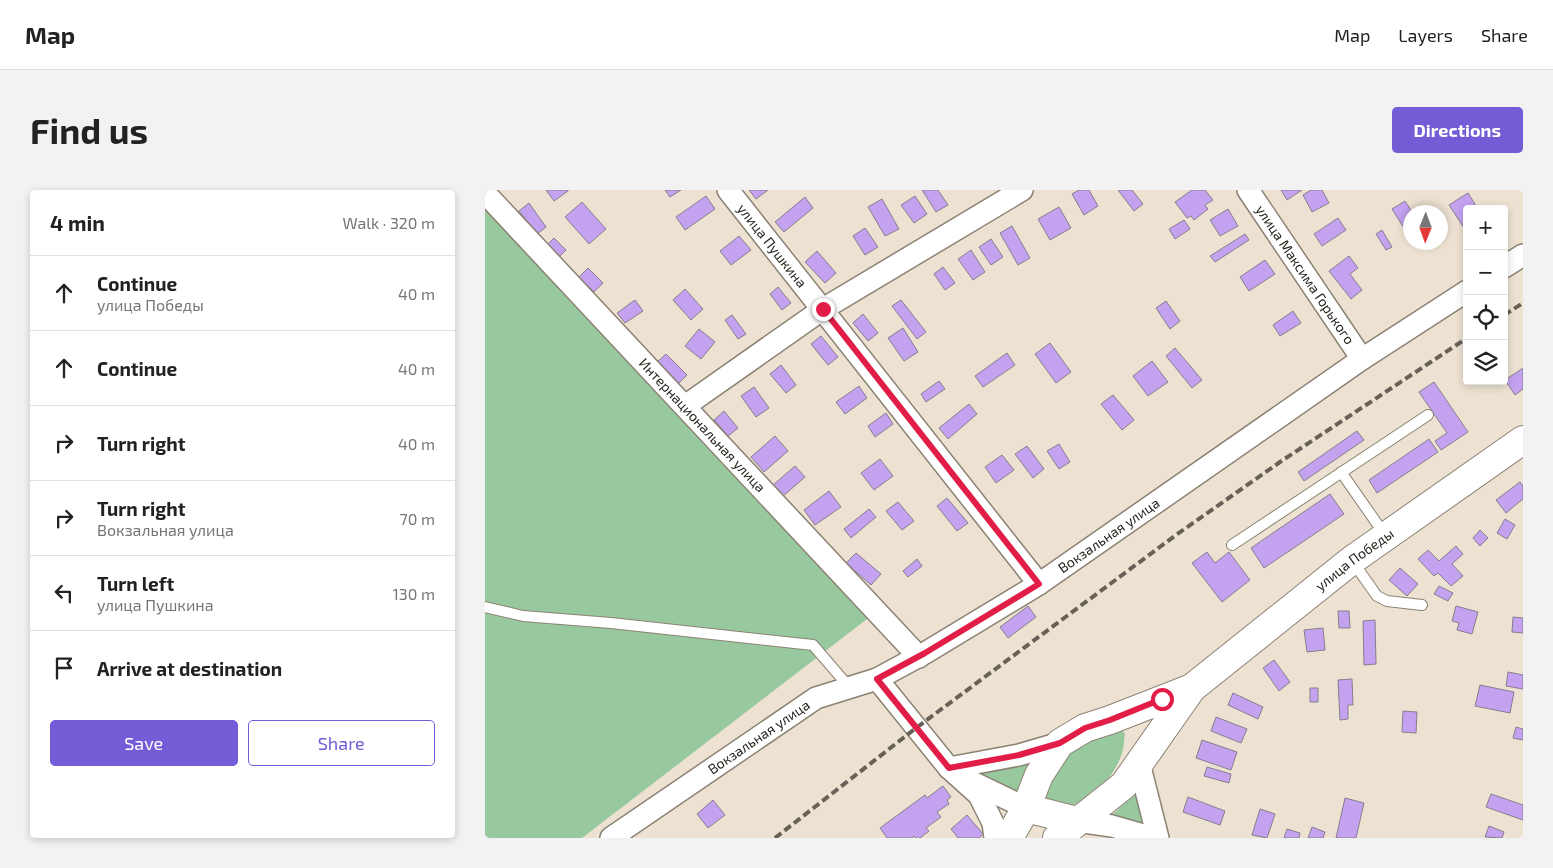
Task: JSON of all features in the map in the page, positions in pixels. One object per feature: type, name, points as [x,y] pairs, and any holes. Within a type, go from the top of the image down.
[{"type":"street","name":"улица Пушкина","points":[[728,190],[1039,584]]},
{"type":"street","points":[[685,406],[823,309],[1022,190]]},
{"type":"street","name":"улица Максима Горького","points":[[1248,190],[1362,359]]},
{"type":"street","name":"Интернациональная улица","points":[[486,192],[919,656]]},
{"type":"street","points":[[1508,264],[1523,255]]},
{"type":"street","name":"Вокзальная улица","points":[[611,838],[816,698],[877,679],[1039,584],[1362,359],[1463,294]]},
{"type":"street","name":"улица Победы","points":[[1057,838],[1124,785],[1193,688],[1352,560],[1521,443]]},
{"type":"street","points":[[877,679],[949,768],[979,795],[993,823],[995,838]]},
{"type":"street","name":"улица Победы","points":[[1009,838],[1026,808],[1039,776],[1060,743],[1085,728],[1193,688]]},
{"type":"street","points":[[1110,720],[1132,726],[1144,742],[1139,763],[1158,838]]},
{"type":"street","points":[[949,768],[1019,755],[1060,743]]},
{"type":"street","points":[[949,768],[984,789],[1026,808],[1077,821],[1111,826],[1154,838]]},
{"type":"lane","points":[[1232,545],[1428,415]]},
{"type":"lane","points":[[1341,472],[1386,536]]},
{"type":"lane","points":[[1352,560],[1377,596],[1387,601],[1423,605]]},
{"type":"lane","points":[[485,606],[523,616],[611,623],[813,645],[850,688]]},
{"type":"green space","points":[[485,202],[871,616],[582,838],[485,838]]},
{"type":"green space","points":[[1120,728],[1125,734],[1122,753],[1113,773],[1097,791],[1088,798],[1068,806],[1057,806],[1043,798],[1062,752]]},
{"type":"green space","points":[[1030,763],[1018,798],[963,770]]},
{"type":"green space","points":[[1136,793],[1149,831],[1112,815]]},
{"type":"building","points":[[546,190],[568,190],[568,191],[554,201]]},
{"type":"building","points":[[665,190],[681,190],[670,197]]},
{"type":"building","points":[[749,190],[768,190],[756,199]]},
{"type":"building","points":[[922,190],[938,190],[948,205],[936,212]]},
{"type":"building","points":[[1079,190],[1089,190],[1098,206],[1084,215],[1072,194]]},
{"type":"building","points":[[1118,190],[1132,190],[1143,204],[1134,211]]},
{"type":"building","points":[[1192,190],[1205,190],[1213,200],[1205,205],[1208,209],[1194,220],[1191,216],[1187,218],[1175,202]]},
{"type":"building","points":[[1281,190],[1302,190],[1287,200]]},
{"type":"building","points":[[1311,190],[1322,190],[1329,203],[1312,212],[1303,195]]},
{"type":"building","points":[[1468,193],[1476,205],[1463,205],[1463,226],[1449,205]]},
{"type":"building","points":[[706,196],[715,209],[685,230],[676,217]]},
{"type":"building","points":[[915,196],[927,214],[914,223],[901,205]]},
{"type":"building","points":[[805,197],[813,208],[784,232],[775,222]]},
{"type":"building","points":[[882,199],[899,229],[885,236],[868,207]]},
{"type":"building","points":[[1405,201],[1408,205],[1403,205],[1403,227],[1392,209]]},
{"type":"building","points":[[582,202],[606,229],[589,244],[565,217]]},
{"type":"building","points":[[529,203],[546,227],[537,234],[519,211]]},
{"type":"building","points":[[1059,207],[1071,228],[1050,240],[1038,219]]},
{"type":"building","points":[[1228,209],[1238,226],[1220,236],[1210,220]]},
{"type":"building","points":[[1338,218],[1346,230],[1322,246],[1314,234]]},
{"type":"building","points":[[1184,220],[1190,229],[1175,239],[1169,229]]},
{"type":"building","points":[[1012,226],[1030,258],[1018,265],[1000,233]]},
{"type":"building","points":[[865,228],[878,247],[865,255],[853,236]]},
{"type":"building","points":[[1382,230],[1392,247],[1386,250],[1376,234]]},
{"type":"building","points":[[1245,234],[1249,240],[1215,262],[1210,256]]},
{"type":"building","points":[[739,236],[751,250],[731,265],[720,251]]},
{"type":"building","points":[[554,238],[566,250],[555,261],[543,249]]},
{"type":"building","points":[[991,239],[1003,257],[991,265],[979,247]]},
{"type":"building","points":[[971,250],[985,272],[973,280],[958,259]]},
{"type":"building","points":[[817,251],[836,273],[825,283],[805,262]]},
{"type":"building","points":[[1349,256],[1358,268],[1350,274],[1362,290],[1351,299],[1329,271]]},
{"type":"building","points":[[1265,260],[1275,274],[1249,291],[1240,277]]},
{"type":"building","points":[[943,267],[955,283],[945,290],[934,274]]},
{"type":"building","points":[[588,268],[603,283],[594,292],[579,277]]},
{"type":"building","points":[[778,287],[791,303],[782,310],[770,294]]},
{"type":"building","points":[[685,289],[703,309],[691,320],[673,300]]},
{"type":"building","points":[[635,300],[643,311],[625,323],[617,313]]},
{"type":"building","points":[[901,300],[926,332],[917,339],[892,306]]},
{"type":"building","points":[[1166,301],[1180,321],[1170,329],[1156,308]]},
{"type":"building","points":[[1293,311],[1301,323],[1280,336],[1273,325]]},
{"type":"building","points":[[863,314],[878,333],[868,341],[853,323]]},
{"type":"building","points":[[732,315],[746,334],[738,339],[725,320]]},
{"type":"building","points":[[903,328],[918,352],[904,361],[888,338]]},
{"type":"building","points":[[699,329],[715,342],[701,359],[685,346]]},
{"type":"building","points":[[821,336],[838,357],[828,365],[811,344]]},
{"type":"building","points":[[1050,343],[1071,372],[1056,383],[1035,354]]},
{"type":"building","points":[[1175,348],[1202,380],[1192,388],[1166,356]]},
{"type":"building","points":[[1007,353],[1015,365],[983,387],[975,376]]},
{"type":"building","points":[[666,354],[687,375],[677,385],[656,363]]},
{"type":"building","points":[[1152,361],[1168,382],[1148,396],[1133,376]]},
{"type":"building","points":[[781,365],[796,385],[786,393],[770,374]]},
{"type":"building","points":[[1523,368],[1523,389],[1515,395],[1508,384],[1508,378]]},
{"type":"building","points":[[939,381],[945,389],[926,402],[921,394]]},
{"type":"building","points":[[1434,382],[1468,432],[1441,450],[1435,441],[1447,433],[1419,392]]},
{"type":"building","points":[[859,386],[867,398],[845,414],[836,402]]},
{"type":"building","points":[[754,387],[769,408],[756,417],[741,396]]},
{"type":"building","points":[[1113,395],[1134,420],[1122,430],[1101,404]]},
{"type":"building","points":[[969,404],[977,414],[948,439],[939,428]]},
{"type":"building","points":[[724,411],[738,428],[728,436],[714,420]]},
{"type":"building","points":[[886,413],[893,424],[875,437],[868,426]]},
{"type":"building","points":[[1357,431],[1364,440],[1304,481],[1298,472]]},
{"type":"building","points":[[775,436],[788,451],[764,472],[751,457]]},
{"type":"building","points":[[1429,439],[1438,452],[1377,493],[1369,480]]},
{"type":"building","points":[[1059,444],[1070,462],[1059,469],[1047,451]]},
{"type":"building","points":[[1027,446],[1044,469],[1033,478],[1015,454]]},
{"type":"building","points":[[1002,455],[1014,470],[996,483],[985,467]]},
{"type":"building","points":[[880,459],[893,476],[874,490],[861,473]]},
{"type":"building","points":[[795,466],[805,477],[782,497],[772,486]]},
{"type":"building","points":[[1520,482],[1523,486],[1523,499],[1506,513],[1496,500]]},
{"type":"building","points":[[829,491],[841,507],[815,525],[804,510]]},
{"type":"building","points":[[1330,494],[1344,514],[1264,568],[1251,548]]},
{"type":"building","points":[[947,498],[968,523],[957,531],[937,506]]},
{"type":"building","points":[[898,502],[914,521],[902,530],[886,511]]},
{"type":"building","points":[[869,509],[876,517],[851,538],[844,529]]},
{"type":"building","points":[[1505,519],[1515,525],[1507,539],[1497,533]]},
{"type":"building","points":[[1480,530],[1488,538],[1480,546],[1473,538]]},
{"type":"building","points":[[1456,546],[1463,554],[1452,564],[1463,576],[1451,586],[1438,573],[1434,576],[1418,559],[1428,550],[1439,561]]},
{"type":"building","points":[[1207,552],[1215,563],[1229,552],[1250,580],[1222,602],[1192,563]]},
{"type":"building","points":[[856,553],[881,574],[871,585],[846,563]]},
{"type":"building","points":[[917,559],[922,566],[908,577],[903,571]]},
{"type":"building","points":[[1400,568],[1418,584],[1407,596],[1389,580]]},
{"type":"building","points":[[1439,586],[1453,593],[1448,601],[1434,594]]},
{"type":"building","points":[[1028,606],[1036,617],[1008,638],[1000,627]]},
{"type":"building","points":[[1456,606],[1478,612],[1472,634],[1457,630],[1459,623],[1452,621]]},
{"type":"building","points":[[1338,611],[1349,611],[1350,628],[1339,628]]},
{"type":"building","points":[[1513,617],[1523,618],[1523,633],[1512,632]]},
{"type":"building","points":[[1375,620],[1376,664],[1364,665],[1363,621]]},
{"type":"building","points":[[1323,628],[1325,650],[1307,652],[1304,630]]},
{"type":"building","points":[[1274,660],[1290,682],[1279,691],[1263,668]]},
{"type":"building","points":[[1508,672],[1523,675],[1523,689],[1506,686]]},
{"type":"building","points":[[1352,679],[1353,705],[1348,705],[1348,719],[1340,720],[1338,680]]},
{"type":"building","points":[[1480,685],[1514,692],[1510,713],[1475,706]]},
{"type":"building","points":[[1310,688],[1318,688],[1318,702],[1310,702]]},
{"type":"building","points":[[1233,693],[1263,707],[1258,719],[1228,705]]},
{"type":"building","points":[[1403,711],[1417,712],[1416,733],[1402,732]]},
{"type":"building","points":[[1216,717],[1247,729],[1241,743],[1211,731]]},
{"type":"building","points":[[1516,727],[1523,729],[1523,740],[1513,738]]},
{"type":"building","points":[[1202,740],[1237,752],[1231,770],[1196,758]]},
{"type":"building","points":[[1207,767],[1231,774],[1229,783],[1204,776]]},
{"type":"building","points":[[943,786],[951,797],[947,800],[949,804],[937,812],[941,817],[926,828],[929,831],[920,838],[914,836],[912,838],[887,838],[880,828],[925,795],[927,798]]},
{"type":"building","points":[[1491,794],[1523,805],[1523,820],[1486,807]]},
{"type":"building","points":[[1188,797],[1225,811],[1220,825],[1183,812]]},
{"type":"building","points":[[1345,798],[1364,803],[1356,838],[1336,838]]},
{"type":"building","points":[[713,800],[725,815],[708,828],[697,814]]},
{"type":"building","points":[[1260,809],[1275,814],[1267,838],[1252,835]]},
{"type":"building","points":[[967,815],[983,834],[979,838],[958,838],[951,829]]},
{"type":"building","points":[[1489,826],[1504,832],[1502,838],[1485,837]]},
{"type":"building","points":[[1312,827],[1325,832],[1323,838],[1308,838]]},
{"type":"building","points":[[1287,829],[1300,833],[1299,838],[1284,838]]},
{"type":"railway","points":[[1508,312],[1523,303]]},
{"type":"railway","points":[[775,838],[916,728],[1176,535],[1280,462],[1464,340]]},
{"type":"route","points":[[823,309],[1039,584],[925,653],[877,679],[949,768],[1019,755],[1060,743],[1085,728],[1162,699]]}]
